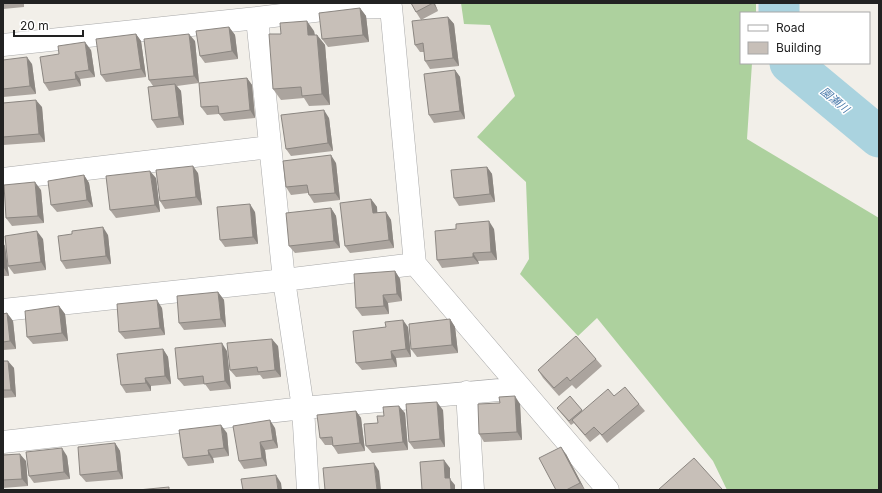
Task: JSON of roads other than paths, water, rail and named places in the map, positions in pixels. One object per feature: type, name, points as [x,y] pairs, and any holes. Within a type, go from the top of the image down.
[{"type":"street","points":[[3,45],[257,18],[339,6],[391,7],[415,264],[608,490]]},
{"type":"street","points":[[257,18],[284,280],[303,408],[308,490]]},
{"type":"street","points":[[3,178],[270,147]]},
{"type":"street","points":[[3,310],[284,280],[415,264]]},
{"type":"street","points":[[3,442],[303,408],[520,388]]},
{"type":"street","points":[[467,392],[473,490]]},
{"type":"waterway","name":"園瀬川","points":[[779,3],[779,12]]},
{"type":"waterway","name":"園瀬川","points":[[791,64],[879,137]]}]
